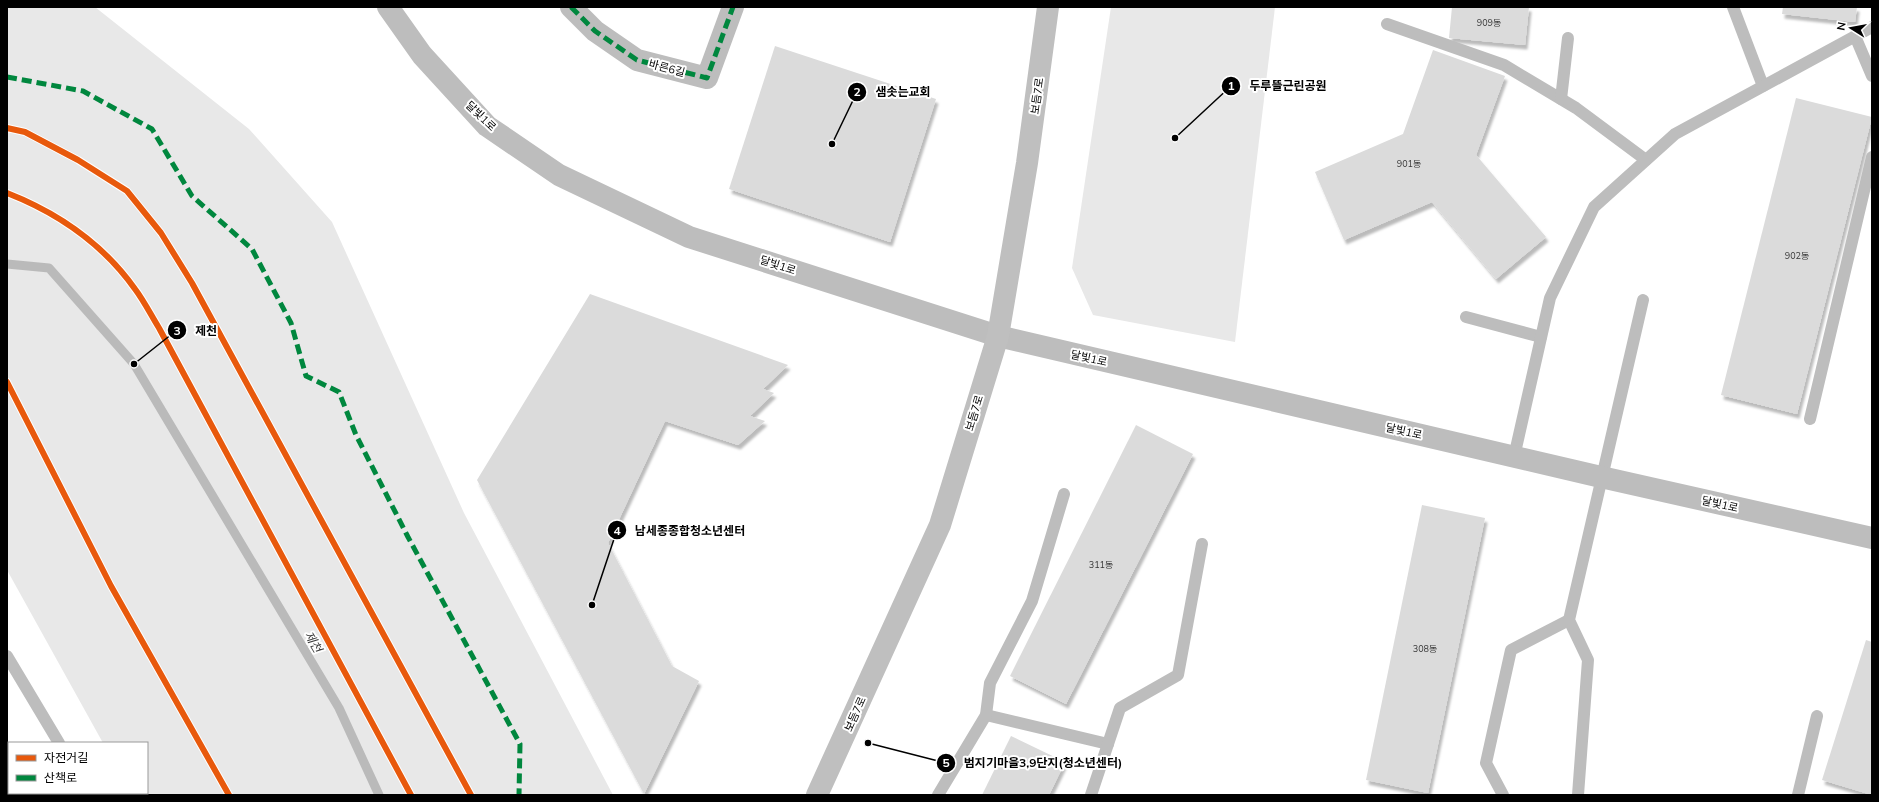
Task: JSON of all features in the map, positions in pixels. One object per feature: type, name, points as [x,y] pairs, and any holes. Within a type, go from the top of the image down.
[{"type":"street","name":"달빛1로","points":[[388,7],[422,55],[487,126],[559,175],[689,237],[998,336],[1514,457],[1872,538]]},
{"type":"street","name":"바른6길","points":[[571,7],[595,31],[637,60],[707,78],[734,7]]},
{"type":"street","name":"보듬7로","points":[[817,795],[940,525],[998,336],[1027,163],[1048,7]]},
{"type":"lane","points":[[1733,7],[1763,86]]},
{"type":"lane","points":[[1387,24],[1504,65],[1576,108],[1646,160]]},
{"type":"lane","points":[[1514,457],[1550,298],[1594,207],[1675,134],[1872,26]]},
{"type":"lane","points":[[1855,36],[1872,76]]},
{"type":"lane","points":[[1561,99],[1568,38]]},
{"type":"lane","points":[[1810,419],[1872,156]]},
{"type":"lane","points":[[1578,795],[1588,660],[1569,620],[1643,300]]},
{"type":"lane","points":[[1466,317],[1541,337]]},
{"type":"lane","points":[[938,795],[986,715],[990,683],[1032,601],[1064,494]]},
{"type":"lane","points":[[1091,795],[1120,708],[1178,675],[1202,544]]},
{"type":"lane","points":[[1503,795],[1486,763],[1511,650],[1569,620]]},
{"type":"lane","points":[[7,656],[58,742]]},
{"type":"lane","points":[[986,715],[1108,744]]},
{"type":"lane","points":[[1798,795],[1817,716]]},
{"type":"shaded area","points":[[7,7],[95,7],[249,129],[332,222],[464,513],[613,795],[132,795],[148,794],[148,742],[102,742],[7,570]]},
{"type":"shaded area","points":[[1111,7],[1275,7],[1235,342],[1093,315],[1072,268]]},
{"type":"building","points":[[1452,7],[1529,7],[1525,45],[1449,38]]},
{"type":"building","points":[[1783,7],[1857,7],[1855,22],[1782,14]]},
{"type":"building","points":[[775,46],[936,99],[890,242],[729,189]]},
{"type":"building","points":[[1433,50],[1505,76],[1476,155],[1546,237],[1496,279],[1432,202],[1344,240],[1315,172],[1403,134]]},
{"type":"building","points":[[1796,98],[1872,117],[1797,414],[1721,395]]},
{"type":"building","points":[[590,294],[788,365],[763,389],[774,393],[750,416],[765,421],[738,445],[665,421],[608,543],[672,666],[699,681],[644,794],[477,480]]},
{"type":"building","points":[[1136,425],[1193,454],[1066,704],[1010,676]]},
{"type":"building","points":[[1422,505],[1485,518],[1428,793],[1366,780]]},
{"type":"building","points":[[1866,640],[1872,642],[1872,795],[1822,780]]},
{"type":"building","points":[[1011,736],[1065,762],[1049,795],[982,795]]},
{"type":"building","points":[[7,752],[8,794],[29,795],[7,795]]},
{"type":"waterway","name":"제천","points":[[7,264],[49,268],[134,364],[339,708],[379,795]]},
{"type":"marked path","points":[[571,7],[595,31],[637,60],[707,78],[733,7]]},
{"type":"marked path","points":[[7,77],[83,91],[152,129],[192,196],[252,249],[291,323],[306,376],[339,392],[356,435],[408,537],[520,744],[519,795]]},
{"type":"cycle path","points":[[7,128],[25,132],[78,160],[127,191],[161,233],[192,283],[471,795]]},
{"type":"cycle path","points":[[7,193],[44,210],[61,220],[94,244],[109,258],[138,294],[159,328],[411,795]]},
{"type":"cycle path","points":[[7,382],[111,586],[229,795]]},
{"type":"place","name":"두루뜰근린공원","points":[[1175,138]]},
{"type":"place","name":"샘솟는교회","points":[[832,144]]},
{"type":"place","name":"제천","points":[[134,364]]},
{"type":"place","name":"남세종종합청소년센터","points":[[592,605]]},
{"type":"place","name":"범지기마을3,9단지(청소년센터)","points":[[868,743]]}]
